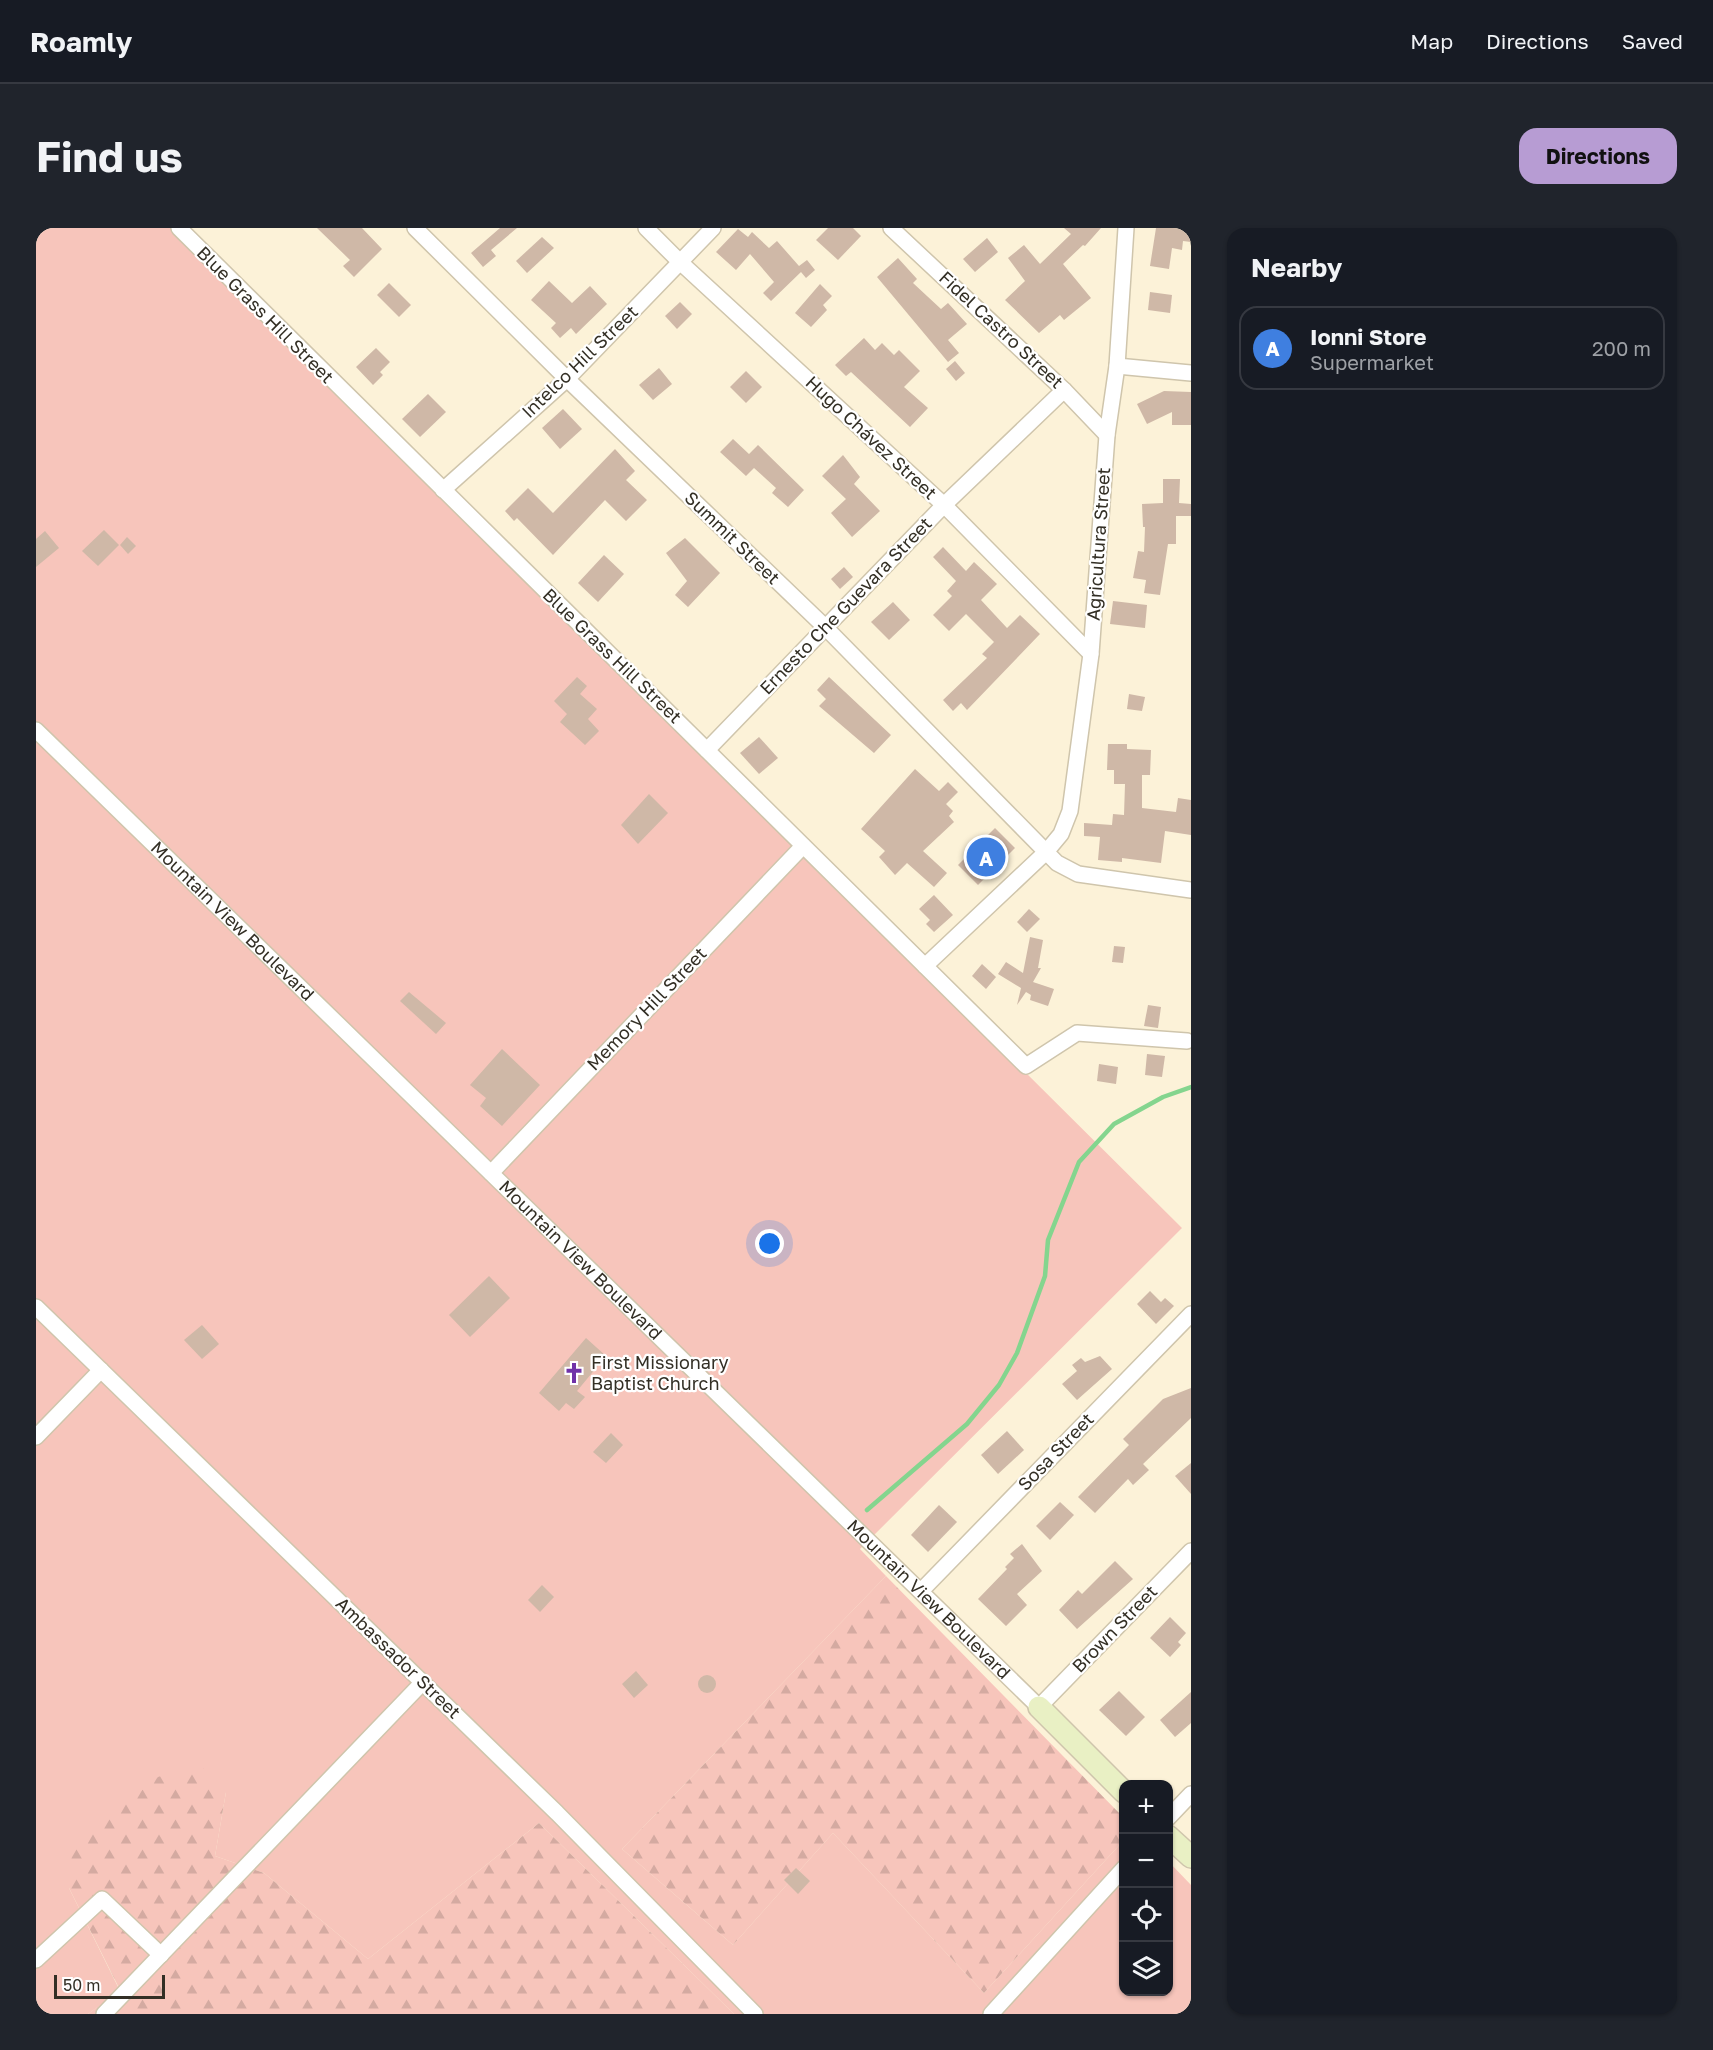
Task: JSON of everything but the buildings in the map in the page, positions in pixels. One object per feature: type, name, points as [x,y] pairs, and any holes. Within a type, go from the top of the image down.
[{"type":"street","name":"Blue Grass Hill Street","points":[[179,228],[189,241],[1026,1066],[1077,1033],[1187,1041]]},
{"type":"street","name":"Summit Street","points":[[415,228],[567,379],[825,627],[1057,863],[1078,874],[1191,890]]},
{"type":"street","name":"Hugo Chávez Street","points":[[646,228],[944,505],[1090,654]]},
{"type":"street","name":"Intelco Hill Street","points":[[443,490],[567,379],[713,228]]},
{"type":"street","name":"Fidel Castro Street","points":[[891,228],[1064,390],[1107,435]]},
{"type":"street","name":"Agricultura Street","points":[[1046,852],[1061,834],[1070,811],[1090,654],[1107,435],[1117,366],[1126,228]]},
{"type":"street","points":[[1117,366],[1191,373]]},
{"type":"street","name":"Ernesto Che Guevara Street","points":[[707,750],[944,505],[1064,390]]},
{"type":"street","name":"Mountain View Boulevard","points":[[36,730],[1040,1707],[1119,1787]]},
{"type":"street","name":"Memory Hill Street","points":[[491,1173],[803,846]]},
{"type":"street","points":[[925,966],[1046,852]]},
{"type":"street","name":"Ambassador Street","points":[[36,1307],[557,1813],[755,2014]]},
{"type":"street","name":"Sosa Street","points":[[921,1591],[1191,1314]]},
{"type":"street","points":[[36,1437],[101,1370]]},
{"type":"street","name":"Brown Street","points":[[1040,1707],[1191,1551]]},
{"type":"street","points":[[104,2014],[423,1682]]},
{"type":"street","points":[[1173,1813],[1191,1794]]},
{"type":"street","points":[[1173,1841],[1191,1857]]},
{"type":"street","points":[[991,2014],[1119,1873]]},
{"type":"street","points":[[36,1960],[102,1899],[161,1955]]},
{"type":"green space","points":[[36,228],[174,228],[1182,1228],[860,1549],[886,1576],[622,1849],[733,1945],[833,1833],[984,1993],[1119,1845],[1119,1996],[1173,1996],[1173,1866],[1191,1885],[1191,2014],[734,2014],[539,1823],[368,1959],[264,1873],[215,1856],[226,1792],[69,1888],[120,1991],[88,2014],[36,2014]]},
{"type":"green space","points":[[886,1576],[1119,1813],[1119,1845],[984,1993],[833,1833],[733,1945],[622,1849]]},
{"type":"green space","points":[[198,1763],[226,1792],[215,1856],[264,1873],[368,1959],[539,1823],[734,2014],[88,2014],[120,1990],[69,1888],[72,1848],[158,1777]]},
{"type":"waterway","points":[[867,1510],[967,1424],[999,1385],[1017,1353],[1045,1276],[1048,1240],[1079,1162],[1114,1124],[1163,1097],[1191,1087]]},
{"type":"place","name":"Ionni Store","points":[[986,857]]},
{"type":"place","name":"First Missionary Baptist Church","points":[[574,1373]]}]
